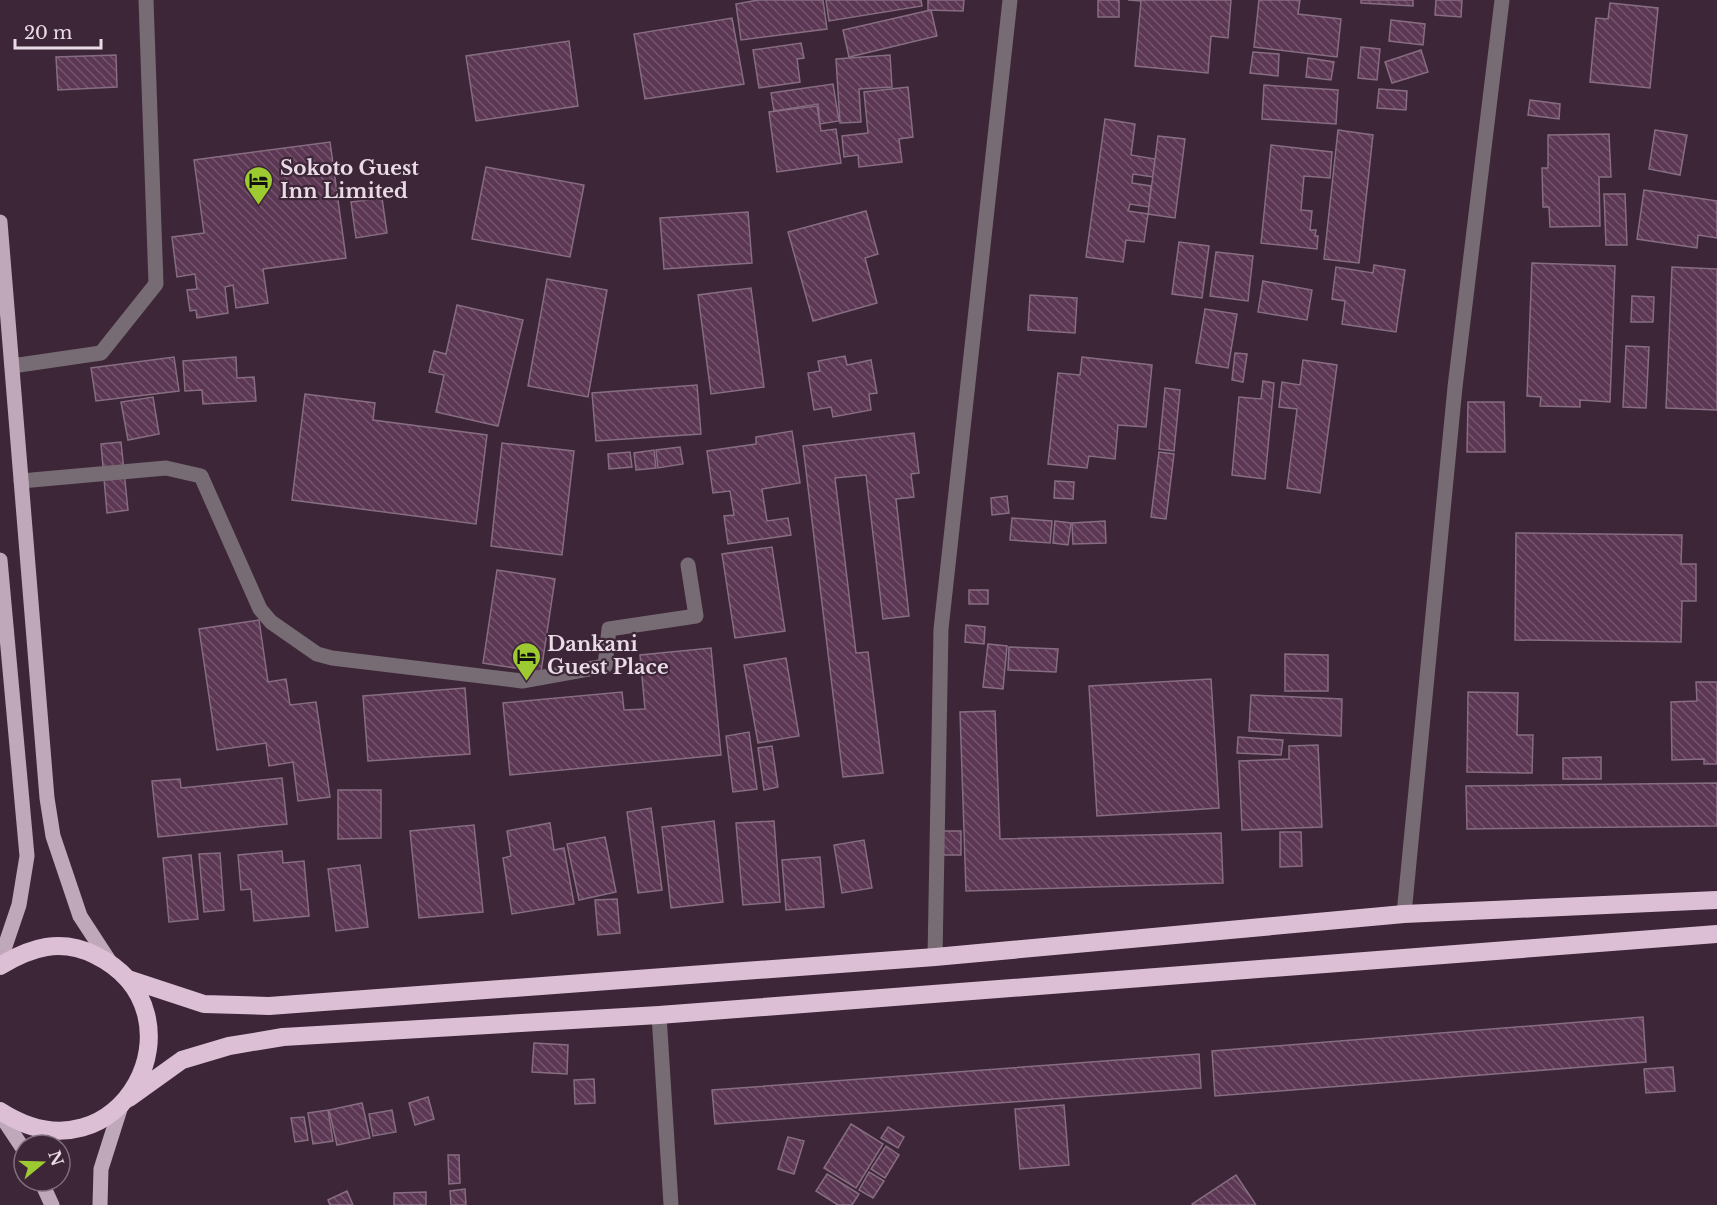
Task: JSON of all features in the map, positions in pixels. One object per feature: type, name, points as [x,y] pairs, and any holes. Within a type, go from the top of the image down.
[{"type":"highway","points":[[128,979],[204,1004],[269,1006],[935,957],[1404,914],[1717,900]]},
{"type":"highway","points":[[0,1112],[18,1122],[42,1130],[68,1131],[93,1125],[182,1060],[229,1046],[284,1037],[658,1015],[1717,934]]},
{"type":"highway","points":[[0,966],[24,952],[53,946],[83,949],[110,962],[128,979],[144,1006],[150,1038],[144,1070],[125,1102]]},
{"type":"main road","points":[[0,222],[47,798],[53,836],[80,916],[110,962]]},
{"type":"main road","points":[[0,560],[27,856],[19,905],[0,961]]},
{"type":"main road","points":[[100,1205],[101,1169],[125,1102]]},
{"type":"main road","points":[[0,1112],[13,1133]]},
{"type":"street","points":[[12,366],[101,353],[156,284],[146,0]]},
{"type":"street","points":[[935,957],[941,629],[1010,0]]},
{"type":"street","points":[[1404,914],[1455,387],[1502,0]]},
{"type":"street","points":[[21,481],[166,468],[201,476],[260,609],[271,622],[317,654],[348,660],[522,681],[606,666],[609,630],[696,616],[688,565]]},
{"type":"street","points":[[658,1015],[670,1205]]},
{"type":"building","points":[[758,0],[823,0],[827,29],[741,40],[736,4]]},
{"type":"building","points":[[826,0],[921,0],[922,6],[829,21]]},
{"type":"building","points":[[928,0],[964,0],[963,11],[928,10]]},
{"type":"building","points":[[1098,0],[1119,0],[1119,17],[1098,17]]},
{"type":"building","points":[[1128,0],[1231,0],[1228,38],[1211,36],[1208,73],[1135,66],[1141,1]]},
{"type":"building","points":[[1259,0],[1300,0],[1298,14],[1341,19],[1337,57],[1254,47]]},
{"type":"building","points":[[1361,0],[1413,0],[1413,6],[1361,3]]},
{"type":"building","points":[[1436,0],[1462,0],[1461,17],[1435,15]]},
{"type":"building","points":[[1610,3],[1658,8],[1650,88],[1590,82],[1596,18],[1608,19]]},
{"type":"building","points":[[931,10],[937,36],[849,57],[843,30]]},
{"type":"building","points":[[732,18],[744,84],[645,99],[634,34]]},
{"type":"building","points":[[1391,20],[1425,24],[1423,45],[1389,41]]},
{"type":"building","points":[[569,41],[578,106],[476,121],[466,56]]},
{"type":"building","points":[[801,43],[804,58],[797,59],[800,82],[759,88],[753,50]]},
{"type":"building","points":[[1361,47],[1380,49],[1377,80],[1358,78]]},
{"type":"building","points":[[1421,50],[1428,72],[1392,83],[1385,62]]},
{"type":"building","points":[[1253,52],[1279,54],[1278,76],[1250,73]]},
{"type":"building","points":[[116,55],[117,87],[58,90],[56,57]]},
{"type":"building","points":[[890,55],[892,87],[859,89],[861,122],[840,123],[836,59]]},
{"type":"building","points":[[1308,58],[1334,62],[1331,80],[1306,77]]},
{"type":"building","points":[[833,84],[839,121],[820,124],[818,104],[774,111],[771,93]]},
{"type":"building","points":[[1264,85],[1338,90],[1336,124],[1262,119]]},
{"type":"building","points":[[908,87],[913,137],[899,139],[902,162],[859,167],[858,155],[844,157],[842,136],[868,133],[864,92]]},
{"type":"building","points":[[1379,89],[1407,91],[1406,110],[1377,108]]},
{"type":"building","points":[[1530,100],[1560,104],[1559,119],[1528,115]]},
{"type":"building","points":[[817,106],[821,131],[836,129],[841,163],[777,172],[769,112]]},
{"type":"building","points":[[1105,119],[1135,124],[1131,155],[1155,159],[1153,177],[1133,174],[1132,183],[1151,186],[1149,207],[1130,204],[1128,211],[1148,214],[1144,242],[1126,240],[1123,262],[1086,257]]},
{"type":"building","points":[[1338,130],[1373,135],[1359,263],[1324,259]]},
{"type":"building","points":[[1655,130],[1687,135],[1680,175],[1649,169]]},
{"type":"building","points":[[1609,134],[1611,177],[1599,177],[1600,226],[1550,227],[1549,207],[1543,207],[1542,168],[1548,168],[1548,135]]},
{"type":"building","points":[[1158,136],[1185,139],[1175,218],[1148,214]]},
{"type":"building","points":[[330,142],[346,258],[263,269],[268,303],[236,308],[233,285],[225,287],[228,313],[197,318],[196,310],[190,311],[187,290],[197,289],[195,274],[177,277],[172,237],[204,233],[194,160]]},
{"type":"building","points":[[1271,145],[1332,152],[1330,178],[1304,176],[1301,210],[1312,211],[1310,230],[1316,230],[1317,249],[1261,243]]},
{"type":"building","points":[[486,167],[584,185],[570,257],[472,239]]},
{"type":"building","points":[[1644,190],[1717,201],[1717,238],[1698,235],[1697,248],[1637,239]]},
{"type":"building","points":[[1604,194],[1625,194],[1627,245],[1606,245]]},
{"type":"building","points":[[382,198],[387,233],[356,238],[351,202]]},
{"type":"building","points":[[866,211],[878,254],[865,258],[877,303],[813,321],[788,232]]},
{"type":"building","points":[[748,212],[752,263],[664,269],[660,218]]},
{"type":"building","points":[[1179,242],[1209,246],[1202,298],[1172,294]]},
{"type":"building","points":[[1216,252],[1253,256],[1248,301],[1210,296]]},
{"type":"building","points":[[1532,263],[1615,266],[1610,402],[1580,400],[1580,407],[1540,406],[1541,397],[1527,396]]},
{"type":"building","points":[[1374,265],[1405,270],[1396,332],[1342,324],[1345,301],[1332,299],[1336,267],[1373,273]]},
{"type":"building","points":[[1672,267],[1717,269],[1717,410],[1666,408]]},
{"type":"building","points":[[547,279],[607,290],[588,397],[528,386]]},
{"type":"building","points":[[1263,281],[1312,290],[1307,320],[1258,312]]},
{"type":"building","points":[[751,288],[764,387],[711,394],[698,295]]},
{"type":"building","points":[[1030,295],[1077,298],[1075,333],[1028,330]]},
{"type":"building","points":[[1632,296],[1654,297],[1653,322],[1631,322]]},
{"type":"building","points":[[457,305],[523,320],[498,426],[436,412],[444,375],[429,372],[434,351],[446,354]]},
{"type":"building","points":[[1205,309],[1237,314],[1228,368],[1196,363]]},
{"type":"building","points":[[1626,346],[1649,347],[1646,408],[1623,407]]},
{"type":"building","points":[[1235,353],[1247,354],[1243,382],[1232,380]]},
{"type":"building","points":[[845,356],[847,365],[871,360],[877,393],[869,394],[871,410],[833,417],[831,407],[814,410],[808,373],[820,371],[818,361]]},
{"type":"building","points":[[174,357],[179,391],[96,401],[91,368]]},
{"type":"building","points":[[236,357],[237,378],[254,377],[256,401],[203,404],[202,390],[185,391],[183,361]]},
{"type":"building","points":[[1082,357],[1152,365],[1146,427],[1118,425],[1115,459],[1089,456],[1087,468],[1048,464],[1058,373],[1080,375]]},
{"type":"building","points":[[1303,360],[1337,365],[1320,493],[1287,488],[1297,409],[1279,407],[1282,382],[1300,385]]},
{"type":"building","points":[[1263,381],[1274,383],[1265,479],[1232,475],[1239,397],[1261,399]]},
{"type":"building","points":[[697,385],[701,434],[596,441],[592,393]]},
{"type":"building","points":[[1165,388],[1180,390],[1174,451],[1159,449]]},
{"type":"building","points":[[305,394],[375,403],[373,420],[487,435],[476,524],[292,500]]},
{"type":"building","points":[[153,397],[159,434],[128,440],[121,402]]},
{"type":"building","points":[[1468,402],[1504,402],[1505,452],[1467,452]]},
{"type":"building","points":[[792,431],[800,483],[762,489],[767,521],[788,518],[791,535],[728,544],[724,516],[734,515],[730,491],[713,493],[707,451],[756,444],[756,437]]},
{"type":"building","points":[[914,433],[919,473],[911,474],[914,497],[896,499],[909,616],[883,619],[866,475],[835,478],[856,653],[868,652],[883,773],[843,777],[803,446]]},
{"type":"building","points":[[121,442],[128,510],[107,513],[101,444]]},
{"type":"building","points":[[502,443],[574,451],[562,555],[491,546]]},
{"type":"building","points":[[680,447],[683,464],[658,468],[656,450]]},
{"type":"building","points":[[654,450],[656,468],[636,470],[634,453]]},
{"type":"building","points":[[630,452],[632,467],[609,469],[608,454]]},
{"type":"building","points":[[1159,452],[1174,454],[1166,519],[1151,517]]},
{"type":"building","points":[[1055,481],[1074,482],[1073,499],[1054,498]]},
{"type":"building","points":[[1007,496],[1009,513],[992,515],[991,498]]},
{"type":"building","points":[[1012,518],[1052,521],[1050,543],[1010,540]]},
{"type":"building","points":[[1055,521],[1071,523],[1068,545],[1053,543]]},
{"type":"building","points":[[1105,521],[1106,543],[1073,544],[1072,523]]},
{"type":"building","points":[[1516,533],[1682,535],[1681,564],[1696,564],[1696,601],[1682,601],[1681,642],[1515,640]]},
{"type":"building","points":[[772,547],[785,631],[735,638],[722,554]]},
{"type":"building","points":[[497,570],[555,579],[541,672],[483,663]]},
{"type":"building","points":[[969,590],[988,590],[988,604],[969,604]]},
{"type":"building","points":[[259,620],[268,682],[286,679],[290,705],[316,702],[330,797],[298,801],[293,762],[269,766],[266,743],[217,750],[199,629]]},
{"type":"building","points":[[966,625],[985,627],[984,644],[965,642]]},
{"type":"building","points":[[988,644],[1007,646],[1003,689],[983,687]]},
{"type":"building","points":[[1009,647],[1058,649],[1056,672],[1008,670]]},
{"type":"building","points":[[711,648],[721,755],[510,775],[503,703],[622,692],[624,710],[645,709],[640,655]]},
{"type":"building","points":[[1285,654],[1328,655],[1328,691],[1285,691]]},
{"type":"building","points":[[786,658],[799,736],[758,743],[744,665]]},
{"type":"building","points":[[1211,679],[1219,808],[1097,816],[1089,686]]},
{"type":"building","points":[[1696,682],[1717,682],[1717,764],[1704,764],[1704,759],[1672,760],[1671,702],[1697,701]]},
{"type":"building","points":[[465,688],[470,754],[368,761],[363,696]]},
{"type":"building","points":[[1468,692],[1518,693],[1517,735],[1533,735],[1532,773],[1467,772]]},
{"type":"building","points":[[1251,695],[1342,699],[1341,736],[1249,731]]},
{"type":"building","points":[[995,711],[1000,839],[1221,833],[1223,883],[966,891],[960,712]]},
{"type":"building","points":[[749,732],[757,789],[733,792],[726,736]]},
{"type":"building","points":[[1238,737],[1283,740],[1281,755],[1237,753]]},
{"type":"building","points":[[1318,745],[1322,827],[1242,830],[1239,761],[1289,759],[1289,746]]},
{"type":"building","points":[[772,746],[778,787],[764,790],[758,748]]},
{"type":"building","points":[[1601,757],[1601,779],[1563,779],[1563,758]]},
{"type":"building","points":[[282,778],[287,824],[158,837],[152,781],[180,779],[181,788]]},
{"type":"building","points":[[1717,783],[1717,826],[1467,829],[1466,786]]},
{"type":"building","points":[[338,790],[381,790],[381,838],[338,839]]},
{"type":"building","points":[[651,808],[662,890],[638,893],[627,812]]},
{"type":"building","points":[[714,821],[723,902],[671,908],[662,827]]},
{"type":"building","points":[[774,821],[780,902],[743,905],[736,823]]},
{"type":"building","points":[[550,823],[554,850],[564,848],[574,904],[512,914],[503,858],[511,856],[507,831]]},
{"type":"building","points":[[474,825],[483,912],[419,918],[410,831]]},
{"type":"building","points":[[943,831],[961,831],[961,855],[942,855]]},
{"type":"building","points":[[1280,832],[1301,832],[1302,866],[1280,867]]},
{"type":"building","points":[[605,837],[616,892],[579,900],[567,844]]},
{"type":"building","points":[[864,840],[872,888],[842,893],[834,845]]},
{"type":"building","points":[[282,851],[283,863],[304,861],[309,916],[254,921],[251,889],[241,890],[238,855]]},
{"type":"building","points":[[220,853],[224,910],[204,912],[199,854]]},
{"type":"building","points":[[191,855],[198,919],[169,922],[163,858]]},
{"type":"building","points":[[820,857],[824,907],[786,910],[782,860]]},
{"type":"building","points":[[360,865],[368,927],[336,931],[328,869]]},
{"type":"building","points":[[617,899],[620,933],[598,935],[595,900]]},
{"type":"building","points":[[1643,1017],[1646,1062],[1215,1096],[1212,1051]]},
{"type":"building","points":[[534,1043],[568,1045],[567,1074],[532,1072]]},
{"type":"building","points":[[1199,1054],[1201,1088],[715,1124],[712,1090]]},
{"type":"building","points":[[1673,1067],[1675,1091],[1646,1093],[1644,1069]]},
{"type":"building","points":[[594,1079],[595,1103],[575,1104],[574,1080]]},
{"type":"building","points":[[428,1097],[434,1119],[415,1125],[409,1103]]},
{"type":"building","points":[[362,1103],[370,1138],[337,1145],[329,1110]]},
{"type":"building","points":[[1064,1105],[1069,1165],[1020,1169],[1015,1109]]},
{"type":"building","points":[[328,1110],[333,1141],[313,1144],[308,1113]]},
{"type":"building","points":[[392,1110],[396,1132],[373,1136],[369,1114]]},
{"type":"building","points":[[304,1117],[308,1140],[295,1142],[291,1118]]},
{"type":"building","points":[[851,1124],[883,1144],[856,1188],[824,1168]]},
{"type":"building","points":[[888,1127],[904,1137],[898,1148],[881,1138]]},
{"type":"building","points":[[788,1137],[804,1141],[794,1174],[778,1169]]},
{"type":"building","points":[[886,1146],[899,1155],[885,1178],[871,1169]]},
{"type":"building","points":[[448,1155],[459,1155],[460,1183],[449,1184]]},
{"type":"building","points":[[869,1172],[884,1181],[873,1198],[859,1190]]},
{"type":"building","points":[[827,1174],[859,1194],[852,1205],[838,1205],[816,1191]]},
{"type":"building","points":[[1236,1175],[1256,1205],[1192,1204]]},
{"type":"building","points":[[465,1189],[466,1205],[451,1205],[450,1191]]},
{"type":"building","points":[[347,1191],[353,1205],[330,1205],[328,1200]]},
{"type":"building","points":[[426,1192],[426,1205],[394,1205],[394,1193]]},
{"type":"place","name":"Sokoto Guest Inn Limited","points":[[259,206]]},
{"type":"place","name":"Dankani Guest Place","points":[[526,682]]}]
